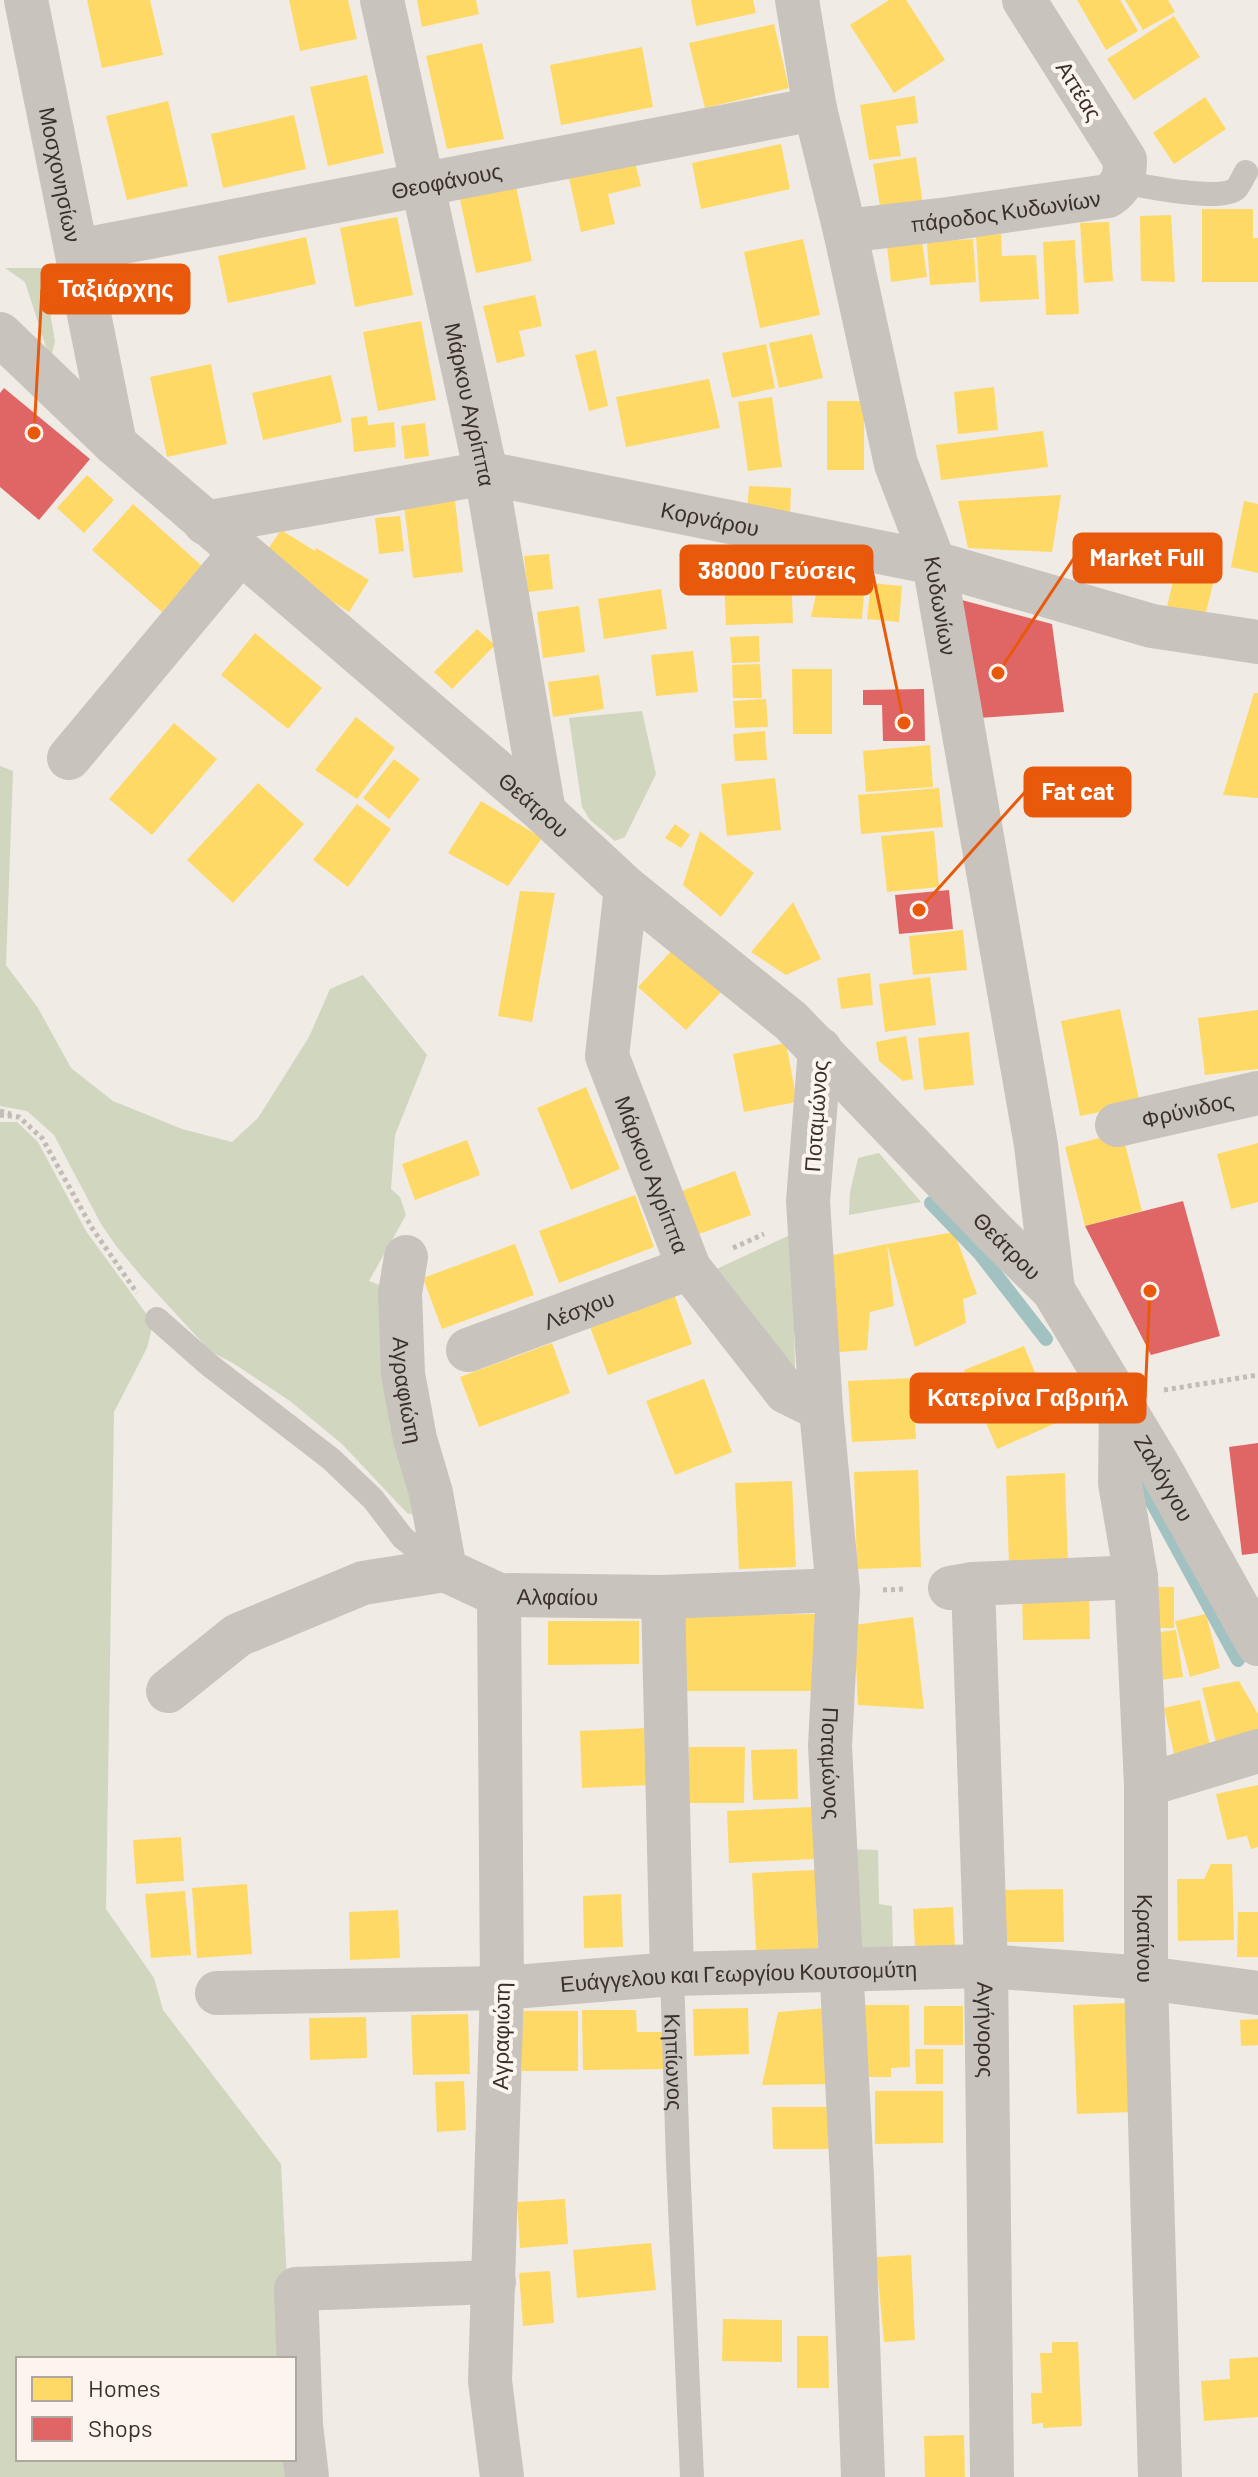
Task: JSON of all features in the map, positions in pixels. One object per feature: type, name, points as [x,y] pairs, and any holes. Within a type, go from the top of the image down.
[{"type":"street","name":"Μοσχονησίων","points":[[26,0],[115,444]]},
{"type":"street","name":"Μάρκου Αγρίππα","points":[[382,0],[486,473],[544,812]]},
{"type":"street","name":"Κυδωνίων","points":[[797,0],[815,109],[896,464],[934,563],[1036,1145],[1046,1223]]},
{"type":"street","name":"Αττέας","points":[[1024,0],[1125,160],[1122,182]]},
{"type":"street","name":"Θεοφάνους","points":[[77,251],[815,109]]},
{"type":"street","name":"πάροδος Κυδωνίων","points":[[845,231],[1108,196],[1122,182]]},
{"type":"street","name":"Θεάτρου","points":[[0,334],[115,444],[205,523],[544,812],[626,888],[791,1021],[1053,1290]]},
{"type":"street","name":"Κορνάρου","points":[[205,523],[486,473],[934,563],[1152,626],[1258,642]]},
{"type":"street","points":[[69,758],[240,553]]},
{"type":"street","name":"Μάρκου Αγρίππα","points":[[626,888],[607,1056],[689,1268],[786,1392],[821,1409]]},
{"type":"street","name":"Ποταμώνος","points":[[820,1049],[808,1201],[821,1409],[838,1590],[830,1746],[863,2477]]},
{"type":"street","name":"Φρύνιδος","points":[[1117,1125],[1258,1093]]},
{"type":"street","name":"Ζαλόγγου","points":[[1046,1223],[1053,1290],[1121,1402],[1258,1644]]},
{"type":"street","name":"Αγραφιώτη","points":[[406,1257],[400,1293],[403,1374],[415,1439],[431,1493],[445,1570]]},
{"type":"street","name":"Λέσχου","points":[[468,1350],[689,1268]]},
{"type":"street","name":"Κρατίνου","points":[[1121,1402],[1120,1483],[1136,1577],[1146,1785],[1146,1978],[1160,2477]]},
{"type":"street","points":[[168,1691],[238,1635],[363,1583],[445,1570]]},
{"type":"street","name":"Αλφαίου","points":[[445,1570],[499,1595],[663,1597],[838,1590]]},
{"type":"street","name":"Αγήνορος","points":[[992,2477],[986,1966],[962,1586],[1136,1577]]},
{"type":"street","name":"Αγραφιώτη","points":[[499,1595],[502,1988],[490,2381],[502,2477]]},
{"type":"street","name":"Κηπίωνος","points":[[663,1597],[672,1974]]},
{"type":"street","points":[[1146,1785],[1258,1751]]},
{"type":"street","name":"Ευάγγελου και Γεωργίου Κουτσομύτη","points":[[217,1993],[502,1988],[672,1974],[986,1966],[1146,1978],[1258,1993]]},
{"type":"street","points":[[307,2477],[301,2425],[296,2289],[494,2282]]},
{"type":"lane","name":"πάροδος Κυδωνίων","points":[[1122,182],[1181,192],[1228,193],[1237,189],[1246,172]]},
{"type":"lane","points":[[157,1319],[208,1364],[331,1459],[373,1499],[403,1538],[445,1570]]},
{"type":"lane","name":"Κηπίωνος","points":[[672,1974],[692,2477]]},
{"type":"path","points":[[0,1113],[19,1117],[42,1138],[92,1228],[157,1319]]},
{"type":"path","points":[[689,1268],[785,1224],[808,1201]]},
{"type":"path","points":[[1166,1390],[1258,1375]]},
{"type":"green space","points":[[5,268],[42,268],[55,341],[52,354],[46,347],[25,282]]},
{"type":"green space","points":[[642,711],[656,774],[625,837],[615,841],[590,820],[582,807],[569,718]]},
{"type":"green space","points":[[0,766],[13,771],[6,965],[38,1008],[71,1068],[113,1101],[182,1129],[232,1142],[258,1118],[309,1037],[330,989],[363,975],[427,1055],[395,1135],[391,1189],[400,1197],[406,1215],[369,1281],[390,1289],[414,1515],[407,1513],[342,1444],[290,1401],[211,1352],[117,1247],[101,1224],[54,1135],[27,1111],[0,1106]]},
{"type":"green space","points":[[0,1122],[17,1122],[38,1142],[86,1231],[153,1323],[147,1348],[114,1412],[106,1909],[154,1978],[163,2010],[281,2164],[291,2357],[16,2357],[16,2461],[295,2461],[301,2477],[0,2477]]},
{"type":"green space","points":[[879,1153],[921,1202],[849,1215],[850,1192],[858,1158]]},
{"type":"green space","points":[[792,1234],[795,1369],[710,1272]]},
{"type":"green space","points":[[849,1849],[878,1850],[879,1904],[892,1906],[893,1949],[853,1949]]},
{"type":"building: Homes","points":[[87,0],[150,0],[163,55],[102,68]]},
{"type":"building: Homes","points":[[289,0],[348,0],[357,39],[300,51]]},
{"type":"building: Homes","points":[[417,0],[476,0],[479,14],[422,27]]},
{"type":"building: Homes","points":[[691,0],[753,0],[756,13],[696,26]]},
{"type":"building: Homes","points":[[889,0],[906,0],[945,60],[894,93],[850,25]]},
{"type":"building: Homes","points":[[1077,0],[1120,0],[1138,31],[1106,50]]},
{"type":"building: Homes","points":[[1125,0],[1168,0],[1175,12],[1143,30]]},
{"type":"building: Homes","points":[[1174,16],[1200,57],[1134,100],[1107,59]]},
{"type":"building: Homes","points":[[774,24],[789,88],[705,108],[689,43]]},
{"type":"building: Homes","points":[[482,43],[504,139],[447,149],[426,56]]},
{"type":"building: Homes","points":[[642,47],[653,107],[561,125],[550,65]]},
{"type":"building: Homes","points":[[367,75],[384,153],[328,166],[310,87]]},
{"type":"building: Homes","points":[[915,96],[918,123],[896,126],[901,156],[869,160],[860,105]]},
{"type":"building: Homes","points":[[1205,97],[1226,129],[1174,164],[1153,133]]},
{"type":"building: Homes","points":[[168,101],[188,186],[127,200],[106,116]]},
{"type":"building: Homes","points":[[294,115],[306,169],[223,188],[211,134]]},
{"type":"building: Homes","points":[[781,144],[790,189],[701,209],[692,163]]},
{"type":"building: Homes","points":[[916,157],[923,205],[881,212],[873,164]]},
{"type":"building: Homes","points":[[634,159],[641,186],[608,194],[615,224],[581,232],[568,174]]},
{"type":"building: Homes","points":[[515,182],[532,261],[476,273],[459,195]]},
{"type":"building: Homes","points":[[1202,209],[1253,209],[1253,238],[1258,238],[1258,282],[1202,282]]},
{"type":"building: Homes","points":[[1171,215],[1175,282],[1141,281],[1140,216]]},
{"type":"building: Homes","points":[[397,217],[413,295],[355,307],[340,228]]},
{"type":"building: Homes","points":[[1109,222],[1113,281],[1084,283],[1080,223]]},
{"type":"building: Homes","points":[[1001,234],[1002,256],[1036,255],[1039,299],[980,302],[976,235]]},
{"type":"building: Homes","points":[[306,237],[316,284],[228,303],[218,256]]},
{"type":"building: Homes","points":[[803,239],[820,315],[760,328],[744,252]]},
{"type":"building: Homes","points":[[973,239],[976,282],[930,285],[927,242]]},
{"type":"building: Homes","points":[[1075,240],[1079,314],[1046,315],[1043,242]]},
{"type":"building: Homes","points":[[922,242],[927,277],[891,282],[887,246]]},
{"type":"building: Homes","points":[[535,295],[542,326],[519,331],[525,356],[497,363],[483,306]]},
{"type":"building: Homes","points":[[421,321],[436,400],[378,411],[363,332]]},
{"type":"building: Homes","points":[[812,334],[823,378],[779,388],[769,343]]},
{"type":"building: Homes","points":[[766,344],[775,388],[732,398],[722,353]]},
{"type":"building: Homes","points":[[596,350],[608,406],[589,411],[575,355]]},
{"type":"building: Homes","points":[[211,364],[227,444],[167,457],[150,377]]},
{"type":"building: Homes","points":[[331,375],[342,422],[263,440],[252,393]]},
{"type":"building: Homes","points":[[709,379],[720,428],[626,447],[616,397]]},
{"type":"building: Homes","points":[[994,387],[998,430],[958,434],[954,392]]},
{"type":"building: Homes","points":[[772,397],[782,467],[748,471],[738,402]]},
{"type":"building: Homes","points":[[827,401],[864,401],[864,470],[827,470]]},
{"type":"building: Homes","points":[[367,416],[368,425],[394,422],[396,447],[354,452],[351,418]]},
{"type":"building: Homes","points":[[425,423],[429,456],[405,459],[401,426]]},
{"type":"building: Homes","points":[[1043,431],[1048,467],[941,480],[936,445]]},
{"type":"building: Homes","points":[[87,475],[114,500],[84,533],[57,508]]},
{"type":"building: Homes","points":[[749,486],[791,488],[790,516],[747,513]]},
{"type":"building: Homes","points":[[1061,495],[1052,552],[968,548],[958,501]]},
{"type":"building: Homes","points":[[455,500],[463,572],[413,578],[404,506]]},
{"type":"building: Homes","points":[[1244,501],[1258,504],[1258,573],[1231,567]]},
{"type":"building: Homes","points":[[133,504],[202,566],[162,612],[92,550]]},
{"type":"building: Homes","points":[[400,516],[404,551],[379,554],[375,518]]},
{"type":"building: Homes","points":[[281,530],[369,580],[349,612],[297,579],[266,552]]},
{"type":"building: Homes","points":[[1183,539],[1222,548],[1205,616],[1167,607]]},
{"type":"building: Homes","points":[[549,554],[553,589],[528,592],[524,556]]},
{"type":"building: Homes","points":[[791,573],[793,623],[726,625],[724,575]]},
{"type":"building: Homes","points":[[820,576],[865,580],[862,619],[811,617]]},
{"type":"building: Homes","points":[[871,583],[902,586],[899,622],[867,619]]},
{"type":"building: Homes","points":[[661,589],[667,629],[604,639],[598,599]]},
{"type":"building: Homes","points":[[579,606],[585,652],[543,658],[537,612]]},
{"type":"building: Homes","points":[[477,629],[495,645],[452,689],[434,672]]},
{"type":"building: Homes","points":[[255,633],[322,688],[288,729],[221,675]]},
{"type":"building: Homes","points":[[759,636],[760,662],[732,663],[730,637]]},
{"type":"building: Homes","points":[[693,651],[698,692],[656,696],[651,655]]},
{"type":"building: Homes","points":[[760,664],[762,698],[733,698],[732,665]]},
{"type":"building: Homes","points":[[792,669],[832,669],[832,734],[793,734]]},
{"type":"building: Homes","points":[[599,675],[604,709],[553,717],[548,682]]},
{"type":"building: Homes","points":[[1254,693],[1258,693],[1258,798],[1223,795]]},
{"type":"building: Homes","points":[[766,699],[768,727],[735,728],[733,701]]},
{"type":"building: Homes","points":[[356,717],[395,748],[357,799],[315,770]]},
{"type":"building: Homes","points":[[174,723],[217,759],[152,835],[109,799]]},
{"type":"building: Homes","points":[[765,731],[767,760],[735,761],[733,734]]},
{"type":"building: Homes","points":[[930,745],[933,787],[866,792],[863,751]]},
{"type":"building: Homes","points":[[394,759],[420,779],[389,819],[363,798]]},
{"type":"building: Homes","points":[[775,778],[781,830],[727,836],[721,784]]},
{"type":"building: Homes","points":[[258,783],[304,824],[233,903],[187,860]]},
{"type":"building: Homes","points":[[939,788],[943,827],[861,834],[858,795]]},
{"type":"building: Homes","points":[[481,801],[542,838],[508,886],[448,853]]},
{"type":"building: Homes","points":[[357,804],[391,829],[348,887],[313,860]]},
{"type":"building: Homes","points":[[675,824],[690,835],[681,848],[665,838]]},
{"type":"building: Homes","points":[[700,831],[754,873],[721,917],[683,885]]},
{"type":"building: Homes","points":[[934,831],[939,887],[887,892],[881,836]]},
{"type":"building: Homes","points":[[520,891],[555,893],[532,1022],[498,1016]]},
{"type":"building: Homes","points":[[793,902],[821,959],[786,975],[751,952]]},
{"type":"building: Homes","points":[[963,930],[967,970],[913,975],[909,936]]},
{"type":"building: Homes","points":[[676,946],[723,990],[686,1030],[638,987]]},
{"type":"building: Homes","points":[[870,973],[873,1005],[841,1009],[837,978]]},
{"type":"building: Homes","points":[[930,977],[936,1025],[885,1032],[879,984]]},
{"type":"building: Homes","points":[[1120,1009],[1140,1104],[1080,1116],[1061,1021]]},
{"type":"building: Homes","points":[[1258,1010],[1258,1069],[1205,1075],[1198,1018]]},
{"type":"building: Homes","points":[[969,1032],[974,1085],[924,1090],[918,1038]]},
{"type":"building: Homes","points":[[906,1036],[913,1079],[903,1081],[879,1061],[876,1042]]},
{"type":"building: Homes","points":[[786,1043],[797,1102],[744,1112],[733,1054]]},
{"type":"building: Homes","points":[[586,1087],[620,1169],[571,1190],[537,1108]]},
{"type":"building: Homes","points":[[1122,1132],[1142,1211],[1085,1226],[1065,1147]]},
{"type":"building: Homes","points":[[467,1140],[480,1175],[415,1200],[402,1164]]},
{"type":"building: Homes","points":[[1258,1143],[1258,1202],[1231,1209],[1217,1154]]},
{"type":"building: Homes","points":[[735,1171],[751,1215],[680,1241],[663,1198]]},
{"type":"building: Homes","points":[[635,1195],[654,1247],[559,1283],[539,1231]]},
{"type":"building: Homes","points":[[954,1232],[977,1294],[963,1299],[966,1323],[915,1347],[887,1244]]},
{"type":"building: Homes","points":[[515,1244],[534,1295],[442,1329],[423,1278]]},
{"type":"building: Homes","points":[[887,1244],[894,1306],[870,1312],[867,1350],[827,1353],[823,1257]]},
{"type":"building: Homes","points":[[674,1294],[692,1344],[608,1375],[589,1324]]},
{"type":"building: Homes","points":[[552,1343],[570,1393],[479,1427],[460,1377]]},
{"type":"building: Homes","points":[[1024,1346],[1056,1423],[997,1449],[964,1370]]},
{"type":"building: Homes","points":[[913,1378],[916,1439],[852,1442],[848,1381]]},
{"type":"building: Homes","points":[[704,1379],[732,1452],[675,1475],[646,1401]]},
{"type":"building: Homes","points":[[918,1470],[921,1567],[857,1569],[854,1472]]},
{"type":"building: Homes","points":[[1065,1473],[1068,1564],[1009,1565],[1006,1476]]},
{"type":"building: Homes","points":[[792,1481],[796,1567],[739,1569],[735,1483]]},
{"type":"building: Homes","points":[[1089,1587],[1090,1639],[1023,1640],[1022,1588]]},
{"type":"building: Homes","points":[[1149,1587],[1174,1587],[1174,1628],[1149,1628]]},
{"type":"building: Homes","points":[[815,1614],[815,1691],[680,1691],[680,1615]]},
{"type":"building: Homes","points":[[1206,1614],[1220,1668],[1190,1677],[1175,1621]]},
{"type":"building: Homes","points":[[913,1617],[924,1709],[858,1705],[854,1625]]},
{"type":"building: Homes","points":[[548,1621],[639,1621],[639,1664],[548,1665]]},
{"type":"building: Homes","points":[[1176,1630],[1183,1677],[1160,1680],[1153,1633]]},
{"type":"building: Homes","points":[[1239,1681],[1258,1714],[1258,1731],[1216,1743],[1202,1688]]},
{"type":"building: Homes","points":[[1200,1700],[1210,1746],[1174,1754],[1164,1708]]},
{"type":"building: Homes","points":[[647,1728],[649,1785],[582,1788],[580,1731]]},
{"type":"building: Homes","points":[[689,1747],[745,1747],[744,1803],[689,1803]]},
{"type":"building: Homes","points":[[797,1749],[798,1799],[753,1800],[751,1750]]},
{"type":"building: Homes","points":[[1258,1785],[1258,1847],[1251,1849],[1247,1836],[1227,1840],[1216,1794]]},
{"type":"building: Homes","points":[[812,1807],[815,1859],[729,1863],[727,1811]]},
{"type":"building: Homes","points":[[181,1837],[184,1881],[136,1884],[133,1840]]},
{"type":"building: Homes","points":[[1211,1864],[1232,1864],[1234,1940],[1178,1941],[1177,1879],[1204,1879]]},
{"type":"building: Homes","points":[[815,1870],[818,1949],[756,1952],[752,1873]]},
{"type":"building: Homes","points":[[247,1884],[252,1954],[197,1958],[192,1888]]},
{"type":"building: Homes","points":[[1063,1889],[1064,1942],[1003,1942],[1002,1890]]},
{"type":"building: Homes","points":[[185,1891],[191,1955],[151,1958],[145,1894]]},
{"type":"building: Homes","points":[[621,1894],[623,1947],[584,1948],[583,1896]]},
{"type":"building: Homes","points":[[953,1907],[955,1945],[915,1947],[913,1909]]},
{"type":"building: Homes","points":[[398,1910],[400,1958],[350,1960],[349,1912]]},
{"type":"building: Homes","points":[[1238,1912],[1258,1912],[1258,1957],[1237,1957]]},
{"type":"building: Homes","points":[[1128,2003],[1132,2112],[1077,2114],[1073,2005]]},
{"type":"building: Homes","points":[[865,2005],[909,2005],[910,2067],[891,2068],[891,2077],[866,2077]]},
{"type":"building: Homes","points":[[924,2006],[963,2006],[963,2045],[924,2045]]},
{"type":"building: Homes","points":[[748,2008],[749,2054],[694,2056],[693,2009]]},
{"type":"building: Homes","points":[[827,2008],[832,2084],[762,2085],[778,2012]]},
{"type":"building: Homes","points":[[582,2010],[636,2010],[637,2032],[665,2032],[665,2069],[583,2070]]},
{"type":"building: Homes","points":[[522,2011],[578,2011],[578,2071],[522,2071]]},
{"type":"building: Homes","points":[[468,2014],[470,2074],[413,2075],[411,2015]]},
{"type":"building: Homes","points":[[366,2017],[367,2058],[310,2060],[309,2018]]},
{"type":"building: Homes","points":[[1258,2019],[1258,2045],[1241,2046],[1240,2020]]},
{"type":"building: Homes","points":[[915,2049],[943,2049],[943,2084],[916,2084]]},
{"type":"building: Homes","points":[[464,2081],[466,2130],[437,2132],[435,2082]]},
{"type":"building: Homes","points":[[875,2091],[943,2091],[943,2143],[875,2144]]},
{"type":"building: Homes","points":[[772,2107],[828,2107],[829,2149],[773,2149]]},
{"type":"building: Homes","points":[[565,2199],[568,2244],[520,2248],[517,2202]]},
{"type":"building: Homes","points":[[651,2243],[656,2290],[577,2298],[573,2250]]},
{"type":"building: Homes","points":[[911,2255],[915,2340],[884,2342],[876,2257]]},
{"type":"building: Homes","points":[[550,2271],[554,2323],[523,2326],[519,2273]]},
{"type":"building: Homes","points":[[723,2319],[782,2320],[782,2362],[722,2361]]},
{"type":"building: Homes","points":[[797,2336],[828,2336],[829,2388],[797,2388]]},
{"type":"building: Homes","points":[[1052,2342],[1078,2342],[1082,2426],[1043,2428],[1043,2423],[1032,2424],[1031,2393],[1042,2393],[1040,2353],[1052,2353]]},
{"type":"building: Homes","points":[[1258,2357],[1258,2417],[1204,2421],[1201,2381],[1230,2379],[1229,2359]]},
{"type":"building: Homes","points":[[964,2435],[965,2477],[925,2477],[924,2436]]},
{"type":"building: Shops","points":[[4,388],[90,459],[39,520],[0,487],[0,393]]},
{"type":"building: Shops","points":[[958,599],[1052,624],[1064,712],[979,718]]},
{"type":"building: Shops","points":[[924,689],[925,741],[883,741],[882,705],[863,705],[863,690]]},
{"type":"building: Shops","points":[[949,890],[953,929],[899,934],[895,895]]},
{"type":"building: Shops","points":[[1183,1201],[1220,1336],[1151,1355],[1085,1226]]},
{"type":"building: Shops","points":[[1258,1443],[1258,1553],[1242,1555],[1229,1447]]},
{"type":"waterway","points":[[931,1203],[980,1254],[1046,1339]]},
{"type":"waterway","points":[[1134,1469],[1238,1660]]},
{"type":"place","name":"Ταξιάρχης","points":[[34,433]]},
{"type":"place","name":"Market Full","points":[[998,673]]},
{"type":"place","name":"38000 Γεύσεις","points":[[904,723]]},
{"type":"place","name":"Fat cat","points":[[919,910]]},
{"type":"place","name":"Κατερίνα Γαβριήλ","points":[[1150,1291]]}]
